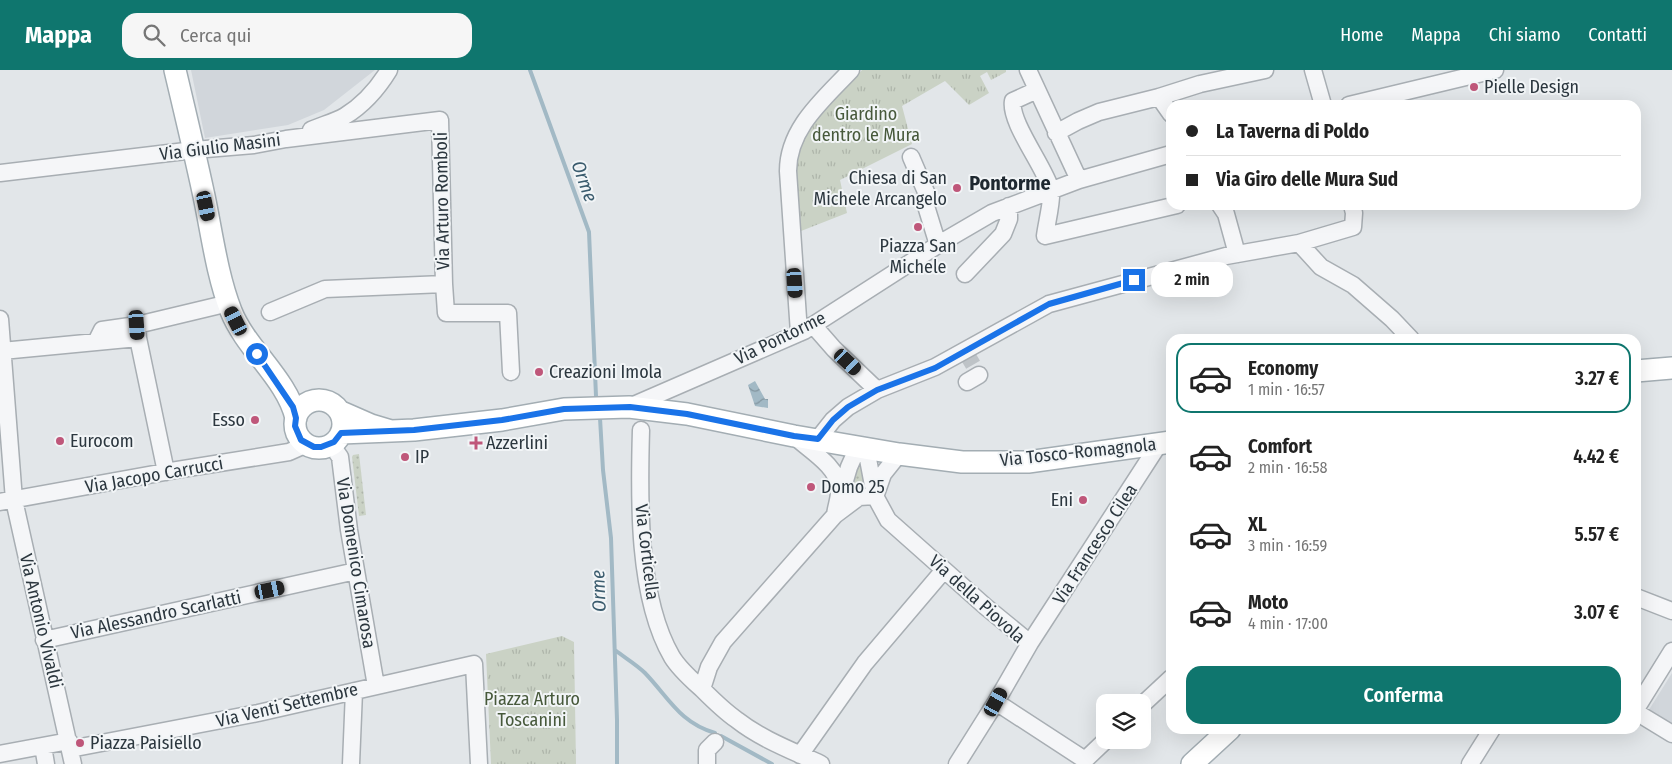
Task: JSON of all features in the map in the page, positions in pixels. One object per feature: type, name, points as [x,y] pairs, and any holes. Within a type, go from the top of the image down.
[{"type":"main road","points":[[175,70],[222,278],[229,303],[241,330],[293,407],[296,418],[295,426],[301,440],[325,441],[343,422],[339,411]]},
{"type":"main road","name":"Via Tosco-Romagnola","points":[[268,369],[317,400],[332,403],[339,411],[371,425],[391,431]]},
{"type":"main road","points":[[1641,371],[1668,369]]},
{"type":"main road","points":[[1641,377],[1668,369]]},
{"type":"main road","points":[[296,418],[303,406],[317,400]]},
{"type":"main road","name":"Via Tosco-Romagnola","points":[[325,441],[391,431],[502,420],[564,409],[630,407],[687,414],[794,436],[899,454],[962,462],[1028,462],[1165,443]]},
{"type":"main road","points":[[1192,764],[1225,734]]},
{"type":"street","points":[[286,139],[345,116],[379,86],[389,70]]},
{"type":"street","points":[[851,70],[803,124],[793,140],[788,171],[806,329],[834,349],[877,390]]},
{"type":"street","points":[[1019,70],[1056,133],[1078,180]]},
{"type":"street","points":[[1028,70],[1033,92]]},
{"type":"street","points":[[1056,133],[1099,112],[1159,97],[1200,84],[1264,70]]},
{"type":"street","points":[[1313,70],[1322,100]]},
{"type":"street","points":[[1370,100],[1495,70]]},
{"type":"street","points":[[1033,92],[1013,101],[1012,107],[1020,128],[1051,191],[1045,236],[1166,208]]},
{"type":"street","points":[[1159,97],[1166,107]]},
{"type":"street","name":"Via Giulio Masini","points":[[0,173],[194,150],[254,145],[286,139],[440,120]]},
{"type":"street","name":"Via Arturo Romboli","points":[[270,312],[325,289],[444,284],[440,120]]},
{"type":"street","name":"Via Pontorme","points":[[630,407],[806,329],[992,213],[1078,180],[1166,155]]},
{"type":"street","points":[[911,157],[926,192],[928,216],[938,245]]},
{"type":"street","points":[[965,274],[1003,234],[1009,218],[1009,206]]},
{"type":"street","points":[[1223,210],[1237,254]]},
{"type":"street","points":[[818,439],[833,420],[848,407],[877,390],[935,368],[1049,304],[1152,275],[1237,254],[1298,243],[1353,227],[1353,210]]},
{"type":"street","points":[[1298,243],[1321,267],[1352,285],[1392,318],[1406,334]]},
{"type":"street","points":[[444,284],[446,313],[508,313],[511,372]]},
{"type":"street","points":[[2,351],[96,342],[102,330],[138,332],[229,303]]},
{"type":"street","name":"Via Antonio Vivaldi","points":[[0,319],[7,501],[44,640],[71,752]]},
{"type":"street","points":[[138,332],[166,472]]},
{"type":"street","name":"Via Corticella","points":[[641,430],[640,489],[649,592],[662,636],[673,658],[687,676],[738,722],[821,764]]},
{"type":"street","points":[[794,436],[826,464],[838,478],[839,494],[835,515]]},
{"type":"street","name":"Via Jacopo Carrucci","points":[[7,501],[289,452],[325,441]]},
{"type":"street","name":"Via Domenico Cimarosa","points":[[325,441],[340,457],[356,571],[376,686]]},
{"type":"street","name":"Via Francesco Cilea","points":[[1030,643],[1165,443]]},
{"type":"street","points":[[835,515],[849,468],[860,447]]},
{"type":"street","name":"Via della Piovola","points":[[860,447],[868,459],[875,496],[888,520],[1030,643],[957,764]]},
{"type":"street","points":[[702,689],[709,667],[723,642],[835,515],[859,497],[875,496],[883,474],[899,454]]},
{"type":"street","points":[[800,755],[865,663],[944,570]]},
{"type":"street","name":"Via Alessandro Scarlatti","points":[[44,640],[356,571]]},
{"type":"street","points":[[1641,599],[1672,611]]},
{"type":"street","points":[[1641,702],[1672,651]]},
{"type":"street","name":"Via Venti Settembre","points":[[0,754],[42,746],[71,752],[258,713],[474,664],[479,764]]},
{"type":"street","points":[[1151,697],[1166,683]]},
{"type":"street","points":[[351,764],[354,691]]},
{"type":"street","points":[[996,702],[1085,760],[1097,749]]},
{"type":"street","points":[[1641,713],[1672,734]]},
{"type":"street","points":[[1470,764],[1489,734]]},
{"type":"street","points":[[707,764],[706,750],[715,742]]},
{"type":"street","points":[[42,746],[46,764]]},
{"type":"shaded area","points":[[191,70],[375,70],[324,110],[288,125],[205,138]]},
{"type":"shaded area","points":[[1672,673],[1672,728],[1647,713]]},
{"type":"green space","name":"Giardino dentro le Mura","points":[[862,70],[1006,70],[1006,72],[991,80],[987,72],[980,76],[989,93],[969,105],[945,81],[902,106],[912,144],[840,180],[847,213],[796,233],[794,159],[808,128]]},
{"type":"green space","points":[[359,454],[366,515],[359,516],[352,457]]},
{"type":"green space","points":[[860,460],[870,487],[846,504],[856,464]]},
{"type":"green space","name":"Piazza Arturo Toscanini","points":[[562,636],[574,642],[576,764],[491,764],[486,654]]},
{"type":"water","points":[[755,381],[765,399],[768,399],[768,408],[755,406],[748,385]]},
{"type":"waterway","name":"Orme","points":[[530,70],[589,232],[596,396]]},
{"type":"waterway","name":"Orme","points":[[600,418],[603,470],[611,538],[617,764]]},
{"type":"waterway","points":[[615,650],[645,673],[684,716],[703,729],[715,733]]},
{"type":"waterway","points":[[721,736],[772,764]]},
{"type":"tunnel","points":[[965,351],[979,375]]},
{"type":"place","name":"Pielle Design","points":[[1474,87]]},
{"type":"place","name":"Chiesa di San Michele Arcangelo","points":[[957,188]]},
{"type":"place","name":"Piazza San Michele","points":[[918,227]]},
{"type":"place","name":"Creazioni Imola","points":[[539,372]]},
{"type":"place","name":"Esso","points":[[255,420]]},
{"type":"place","name":"Eurocom","points":[[60,441]]},
{"type":"place","name":"Azzerlini","points":[[476,443]]},
{"type":"place","name":"IP","points":[[405,457]]},
{"type":"place","name":"Domo 25","points":[[811,487]]},
{"type":"place","name":"Eni","points":[[1083,500]]},
{"type":"place","name":"Piazza Paisiello","points":[[80,743]]},
{"type":"district","name":"Pontorme","points":[[1010,183]]},
{"type":"route","points":[[257,354],[293,407],[296,418],[295,426],[301,440],[314,447],[328,446],[341,433],[414,430],[590,407],[630,407],[687,414],[794,436],[818,439],[833,420],[848,407],[877,390],[935,368],[1049,304],[1134,280]]}]
